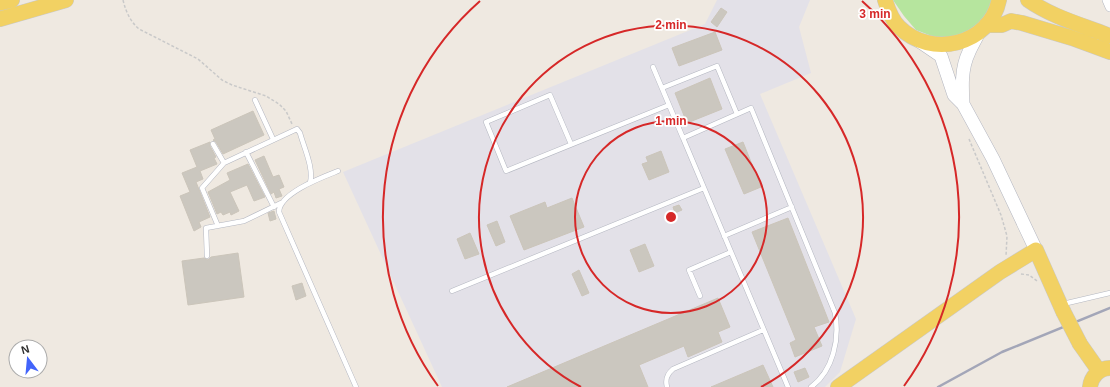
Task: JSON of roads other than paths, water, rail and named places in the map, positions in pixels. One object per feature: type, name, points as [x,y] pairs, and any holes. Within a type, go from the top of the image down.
[{"type":"main road","points":[[0,3],[12,0]]},
{"type":"main road","points":[[0,18],[66,0]]},
{"type":"main road","points":[[873,0],[887,6],[899,27],[941,56],[954,95],[963,104],[993,159],[1080,344],[1105,369],[1091,381],[1090,387]]},
{"type":"main road","points":[[963,104],[962,83],[964,66],[968,52],[998,7],[999,0]]},
{"type":"main road","points":[[1028,0],[1051,14],[1110,36]]},
{"type":"main road","points":[[917,40],[943,46],[956,44],[968,40],[983,29],[1002,25],[1011,21],[1072,38],[1110,52]]},
{"type":"main road","points":[[838,387],[1000,272],[1036,250]]},
{"type":"street","points":[[1107,0],[1110,7]]},
{"type":"lane","points":[[662,88],[716,66],[737,114]]},
{"type":"lane","points":[[653,67],[788,387]]},
{"type":"lane","points":[[571,144],[550,95],[486,122],[506,171],[669,105]]},
{"type":"lane","points":[[255,100],[273,139]]},
{"type":"lane","points":[[683,138],[752,108],[835,313],[838,326],[837,339],[832,357],[823,375],[811,387]]},
{"type":"lane","points":[[218,226],[202,188],[224,163],[297,128],[300,133],[312,176],[310,183]]},
{"type":"lane","points":[[213,144],[224,163]]},
{"type":"lane","points":[[246,152],[274,207]]},
{"type":"lane","points":[[338,172],[300,188],[279,208],[280,216],[356,387]]},
{"type":"lane","points":[[452,291],[704,188]]},
{"type":"lane","points":[[207,256],[206,228],[244,221],[284,202]]},
{"type":"lane","points":[[724,236],[792,207]]},
{"type":"lane","points":[[700,296],[689,270],[731,252]]},
{"type":"lane","points":[[1062,308],[1110,293]]},
{"type":"lane","points":[[667,387],[666,378],[668,373],[673,369],[763,330]]},
{"type":"railway","points":[[938,387],[1002,352],[1110,308]]}]
